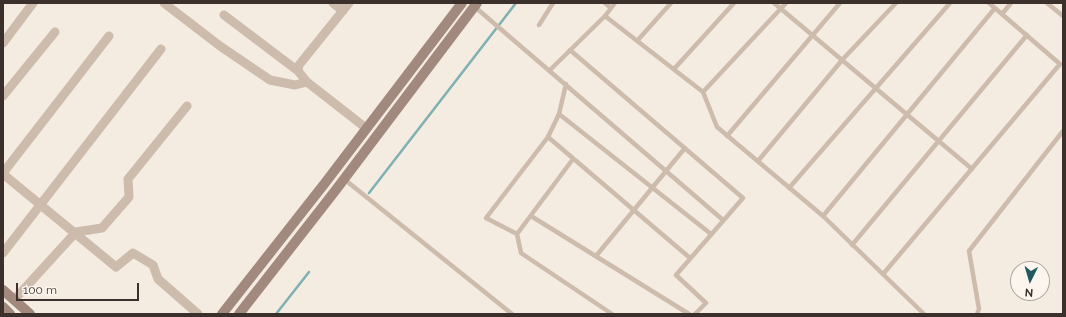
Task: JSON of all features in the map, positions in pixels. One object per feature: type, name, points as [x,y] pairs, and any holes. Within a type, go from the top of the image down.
[{"type":"main road","points":[[222,314],[462,3]]},
{"type":"main road","points":[[239,314],[476,5]]},
{"type":"main road","points":[[451,17],[461,25]]},
{"type":"main road","points":[[426,50],[436,58]]},
{"type":"main road","points":[[3,290],[30,314]]},
{"type":"main road","points":[[3,307],[10,314]]},
{"type":"street","points":[[3,43],[33,3]]},
{"type":"street","points":[[333,3],[343,11]]},
{"type":"street","points":[[298,71],[299,65],[349,3]]},
{"type":"street","points":[[169,5],[220,46],[270,80],[295,85],[307,82]]},
{"type":"street","points":[[224,15],[298,71],[307,82],[366,128]]},
{"type":"street","points":[[3,96],[55,32]]},
{"type":"street","points":[[109,36],[3,174],[40,205],[76,232],[116,267],[133,253],[153,265],[158,279],[198,314]]},
{"type":"street","points":[[3,253],[161,49]]},
{"type":"street","points":[[14,300],[76,232],[102,228],[114,216],[129,197],[128,179],[187,106]]},
{"type":"lane","points":[[539,25],[553,3]]},
{"type":"lane","points":[[605,3],[611,8]]},
{"type":"lane","points":[[550,70],[605,16],[615,3]]},
{"type":"lane","points":[[637,41],[671,3]]},
{"type":"lane","points":[[674,69],[734,3]]},
{"type":"lane","points":[[774,3],[811,35],[843,59],[906,115],[972,168]]},
{"type":"lane","points":[[703,92],[786,3]]},
{"type":"lane","points":[[727,136],[811,35],[840,3]]},
{"type":"lane","points":[[758,161],[843,59],[896,3]]},
{"type":"lane","points":[[789,188],[950,3]]},
{"type":"lane","points":[[884,273],[1060,64],[989,3]]},
{"type":"lane","points":[[1002,14],[1011,3]]},
{"type":"lane","points":[[1047,3],[1063,16]]},
{"type":"lane","points":[[476,5],[723,220]]},
{"type":"lane","points":[[823,216],[995,8]]},
{"type":"lane","points":[[605,16],[703,92],[717,127],[823,216],[852,245],[884,273],[924,314]]},
{"type":"lane","points":[[852,245],[1027,35]]},
{"type":"lane","points":[[570,50],[743,198],[676,274],[706,303],[695,314]]},
{"type":"lane","points":[[517,234],[486,218],[548,137],[559,114],[566,84]]},
{"type":"lane","points":[[559,114],[711,234]]},
{"type":"lane","points":[[977,314],[978,309],[969,251],[1063,131]]},
{"type":"lane","points":[[548,137],[690,258]]},
{"type":"lane","points":[[596,256],[684,148]]},
{"type":"lane","points":[[574,159],[517,234],[521,253],[612,314]]},
{"type":"lane","points":[[344,179],[512,314]]},
{"type":"lane","points":[[531,216],[689,314]]},
{"type":"waterway","points":[[369,193],[516,3]]},
{"type":"waterway","points":[[276,314],[309,272]]}]
